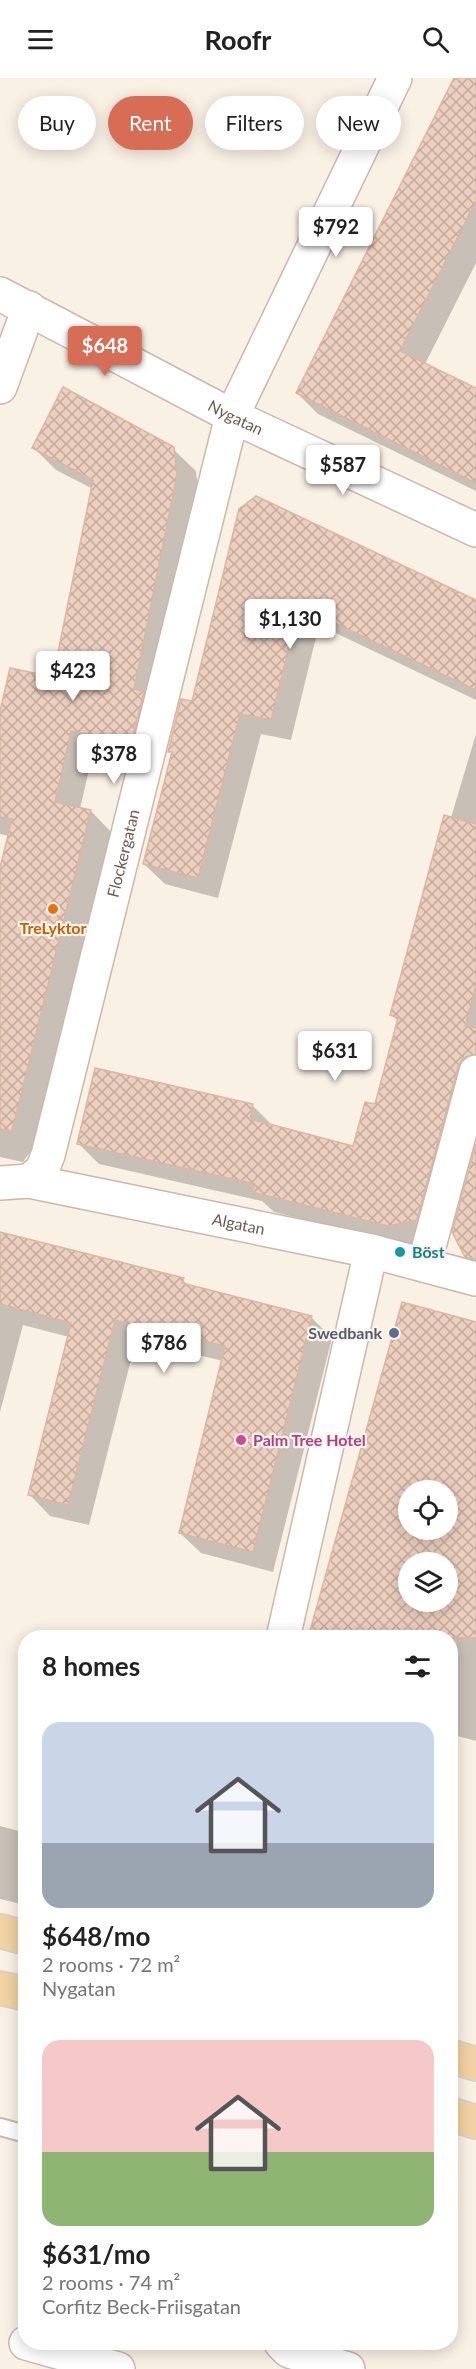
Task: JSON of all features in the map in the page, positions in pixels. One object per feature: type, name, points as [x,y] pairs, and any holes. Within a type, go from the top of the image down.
[{"type":"main road","points":[[0,1931],[18,1936]]},
{"type":"main road","points":[[0,1988],[18,1992]]},
{"type":"main road","points":[[458,2058],[476,2064]]},
{"type":"main road","points":[[458,2116],[476,2122]]},
{"type":"street","name":"Flockergatan","points":[[14,1182],[42,1170],[48,1155],[232,416],[395,78]]},
{"type":"street","name":"Nygatan","points":[[0,294],[232,416],[476,530]]},
{"type":"street","points":[[0,387],[29,308]]},
{"type":"street","points":[[424,1265],[476,1072]]},
{"type":"street","name":"Algatan","points":[[14,1182],[371,1251],[476,1279]]},
{"type":"street","points":[[285,1630],[371,1251]]},
{"type":"street","points":[[0,2336],[18,2341]]},
{"type":"street","points":[[51,2350],[118,2369]]},
{"type":"street","points":[[288,2350],[348,2369]]},
{"type":"lane","points":[[0,2127],[18,2132]]},
{"type":"building","points":[[454,78],[476,78],[476,201],[400,351],[476,388],[476,483],[296,393]]},
{"type":"building","points":[[63,387],[174,447],[177,475],[134,689],[144,692],[131,744],[71,731],[55,802],[91,810],[12,1131],[0,1129],[0,868],[12,819],[0,817],[0,711],[10,668],[53,677],[93,480],[32,448]]},
{"type":"building","points":[[256,496],[476,600],[476,690],[299,606],[271,720],[240,714],[198,878],[143,864],[172,752],[168,752],[181,699],[192,701],[239,509]]},
{"type":"building","points":[[444,815],[476,824],[476,985],[465,1026],[476,1028],[476,1054],[463,1058],[458,1067],[417,1220],[388,1226],[252,1192],[255,1184],[77,1144],[95,1068],[253,1104],[250,1119],[353,1146],[365,1102],[375,1104],[398,1018],[390,1015]]},
{"type":"building","points":[[476,1144],[476,1260],[465,1257],[452,1232]]},
{"type":"building","points":[[0,1232],[184,1278],[182,1283],[312,1316],[253,1552],[179,1533],[225,1346],[115,1320],[68,1505],[28,1495],[71,1323],[0,1304]]},
{"type":"building","points":[[402,1302],[476,1322],[476,1638],[458,1638],[458,1630],[310,1630]]},
{"type":"place","name":"TreLyktor","points":[[53,909]]},
{"type":"place","name":"Böst","points":[[400,1252]]},
{"type":"place","name":"Swedbank","points":[[394,1333]]},
{"type":"place","name":"Palm Tree Hotel","points":[[241,1440]]}]
